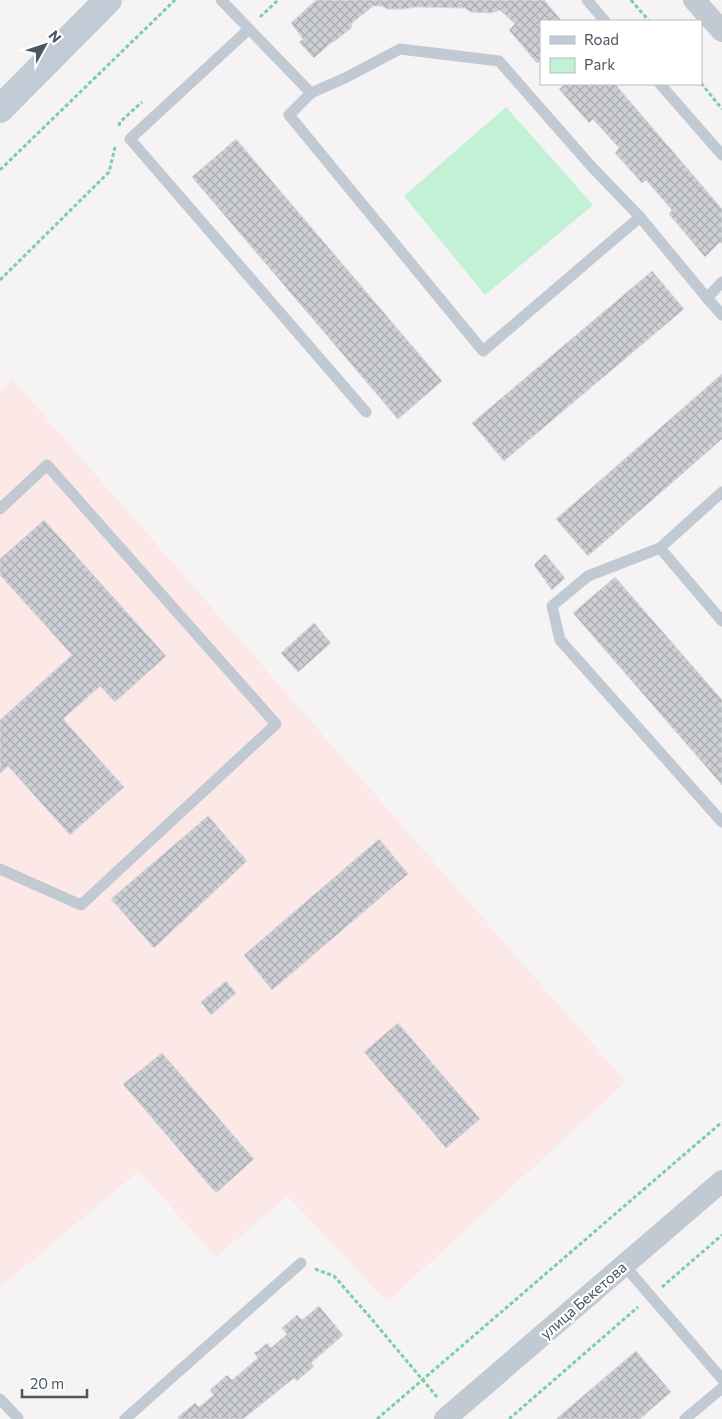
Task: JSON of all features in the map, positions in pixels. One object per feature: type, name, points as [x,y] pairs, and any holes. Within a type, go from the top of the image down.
[{"type":"street","points":[[0,110],[108,0]]},
{"type":"street","points":[[694,0],[722,31]]},
{"type":"street","name":"улица Бекетова","points":[[448,1416],[722,1181]]},
{"type":"lane","points":[[221,0],[311,93]]},
{"type":"lane","points":[[587,0],[604,20]]},
{"type":"lane","points":[[249,29],[130,139],[366,412]]},
{"type":"lane","points":[[640,218],[482,351],[289,114],[311,93],[345,78],[400,49],[499,61],[640,218],[722,315]]},
{"type":"lane","points":[[661,85],[722,155]]},
{"type":"lane","points":[[706,298],[722,282]]},
{"type":"lane","points":[[0,509],[47,465],[276,724],[81,905],[0,869]]},
{"type":"lane","points":[[722,492],[660,548],[588,576],[552,606],[560,640],[722,822]]},
{"type":"lane","points":[[660,548],[722,621]]},
{"type":"lane","points":[[125,1419],[300,1264]]},
{"type":"lane","points":[[624,1265],[722,1379]]},
{"type":"lane","points":[[685,1419],[722,1388]]},
{"type":"lane","points":[[0,1399],[17,1419]]},
{"type":"path","points":[[0,170],[174,0]]},
{"type":"path","points":[[631,0],[648,20]]},
{"type":"path","points":[[702,84],[722,108]]},
{"type":"path","points":[[377,1419],[722,1122]]},
{"type":"path","points":[[509,1419],[722,1235]]},
{"type":"path","points":[[300,1264],[334,1276],[422,1380],[448,1416]]},
{"type":"shaded area","points":[[12,379],[626,1082],[387,1302],[288,1196],[216,1257],[139,1171],[0,1287],[0,392]]},
{"type":"green space","points":[[506,107],[593,205],[485,295],[404,196]]},
{"type":"building","points":[[316,0],[544,0],[561,20],[540,20],[540,61],[537,63],[509,30],[515,24],[500,10],[491,13],[471,12],[465,8],[415,7],[387,9],[382,6],[373,6],[352,23],[351,28],[314,58],[299,42],[303,39],[291,23]]},
{"type":"building","points":[[564,85],[616,85],[722,209],[722,244],[720,242],[705,257],[669,214],[672,210],[646,180],[642,183],[615,153],[619,148],[593,119],[589,123],[559,89]]},
{"type":"building","points":[[236,139],[442,381],[398,419],[192,177]]},
{"type":"building","points":[[652,271],[684,309],[504,461],[472,423]]},
{"type":"building","points":[[722,374],[722,439],[588,556],[556,519]]},
{"type":"building","points":[[44,520],[166,656],[115,702],[100,686],[63,719],[124,787],[70,835],[8,766],[0,774],[0,720],[72,655],[0,575],[0,559]]},
{"type":"building","points":[[545,554],[565,578],[552,590],[534,565]]},
{"type":"building","points":[[615,577],[722,700],[722,785],[573,613]]},
{"type":"building","points":[[314,623],[331,643],[298,672],[281,653]]},
{"type":"building","points":[[208,816],[247,861],[154,948],[111,899]]},
{"type":"building","points":[[379,839],[408,874],[272,990],[244,955]]},
{"type":"building","points":[[226,981],[236,993],[211,1015],[201,1002]]},
{"type":"building","points":[[398,1023],[480,1119],[446,1148],[364,1052]]},
{"type":"building","points":[[162,1053],[254,1159],[216,1193],[123,1084]]},
{"type":"building","points":[[319,1306],[343,1335],[311,1363],[314,1366],[297,1381],[294,1378],[243,1419],[179,1419],[178,1417],[195,1403],[199,1407],[214,1395],[210,1390],[227,1375],[232,1380],[258,1358],[254,1353],[256,1351],[267,1343],[271,1348],[287,1334],[282,1328],[297,1315],[302,1320]]},
{"type":"building","points":[[636,1351],[671,1392],[640,1419],[556,1419]]}]
